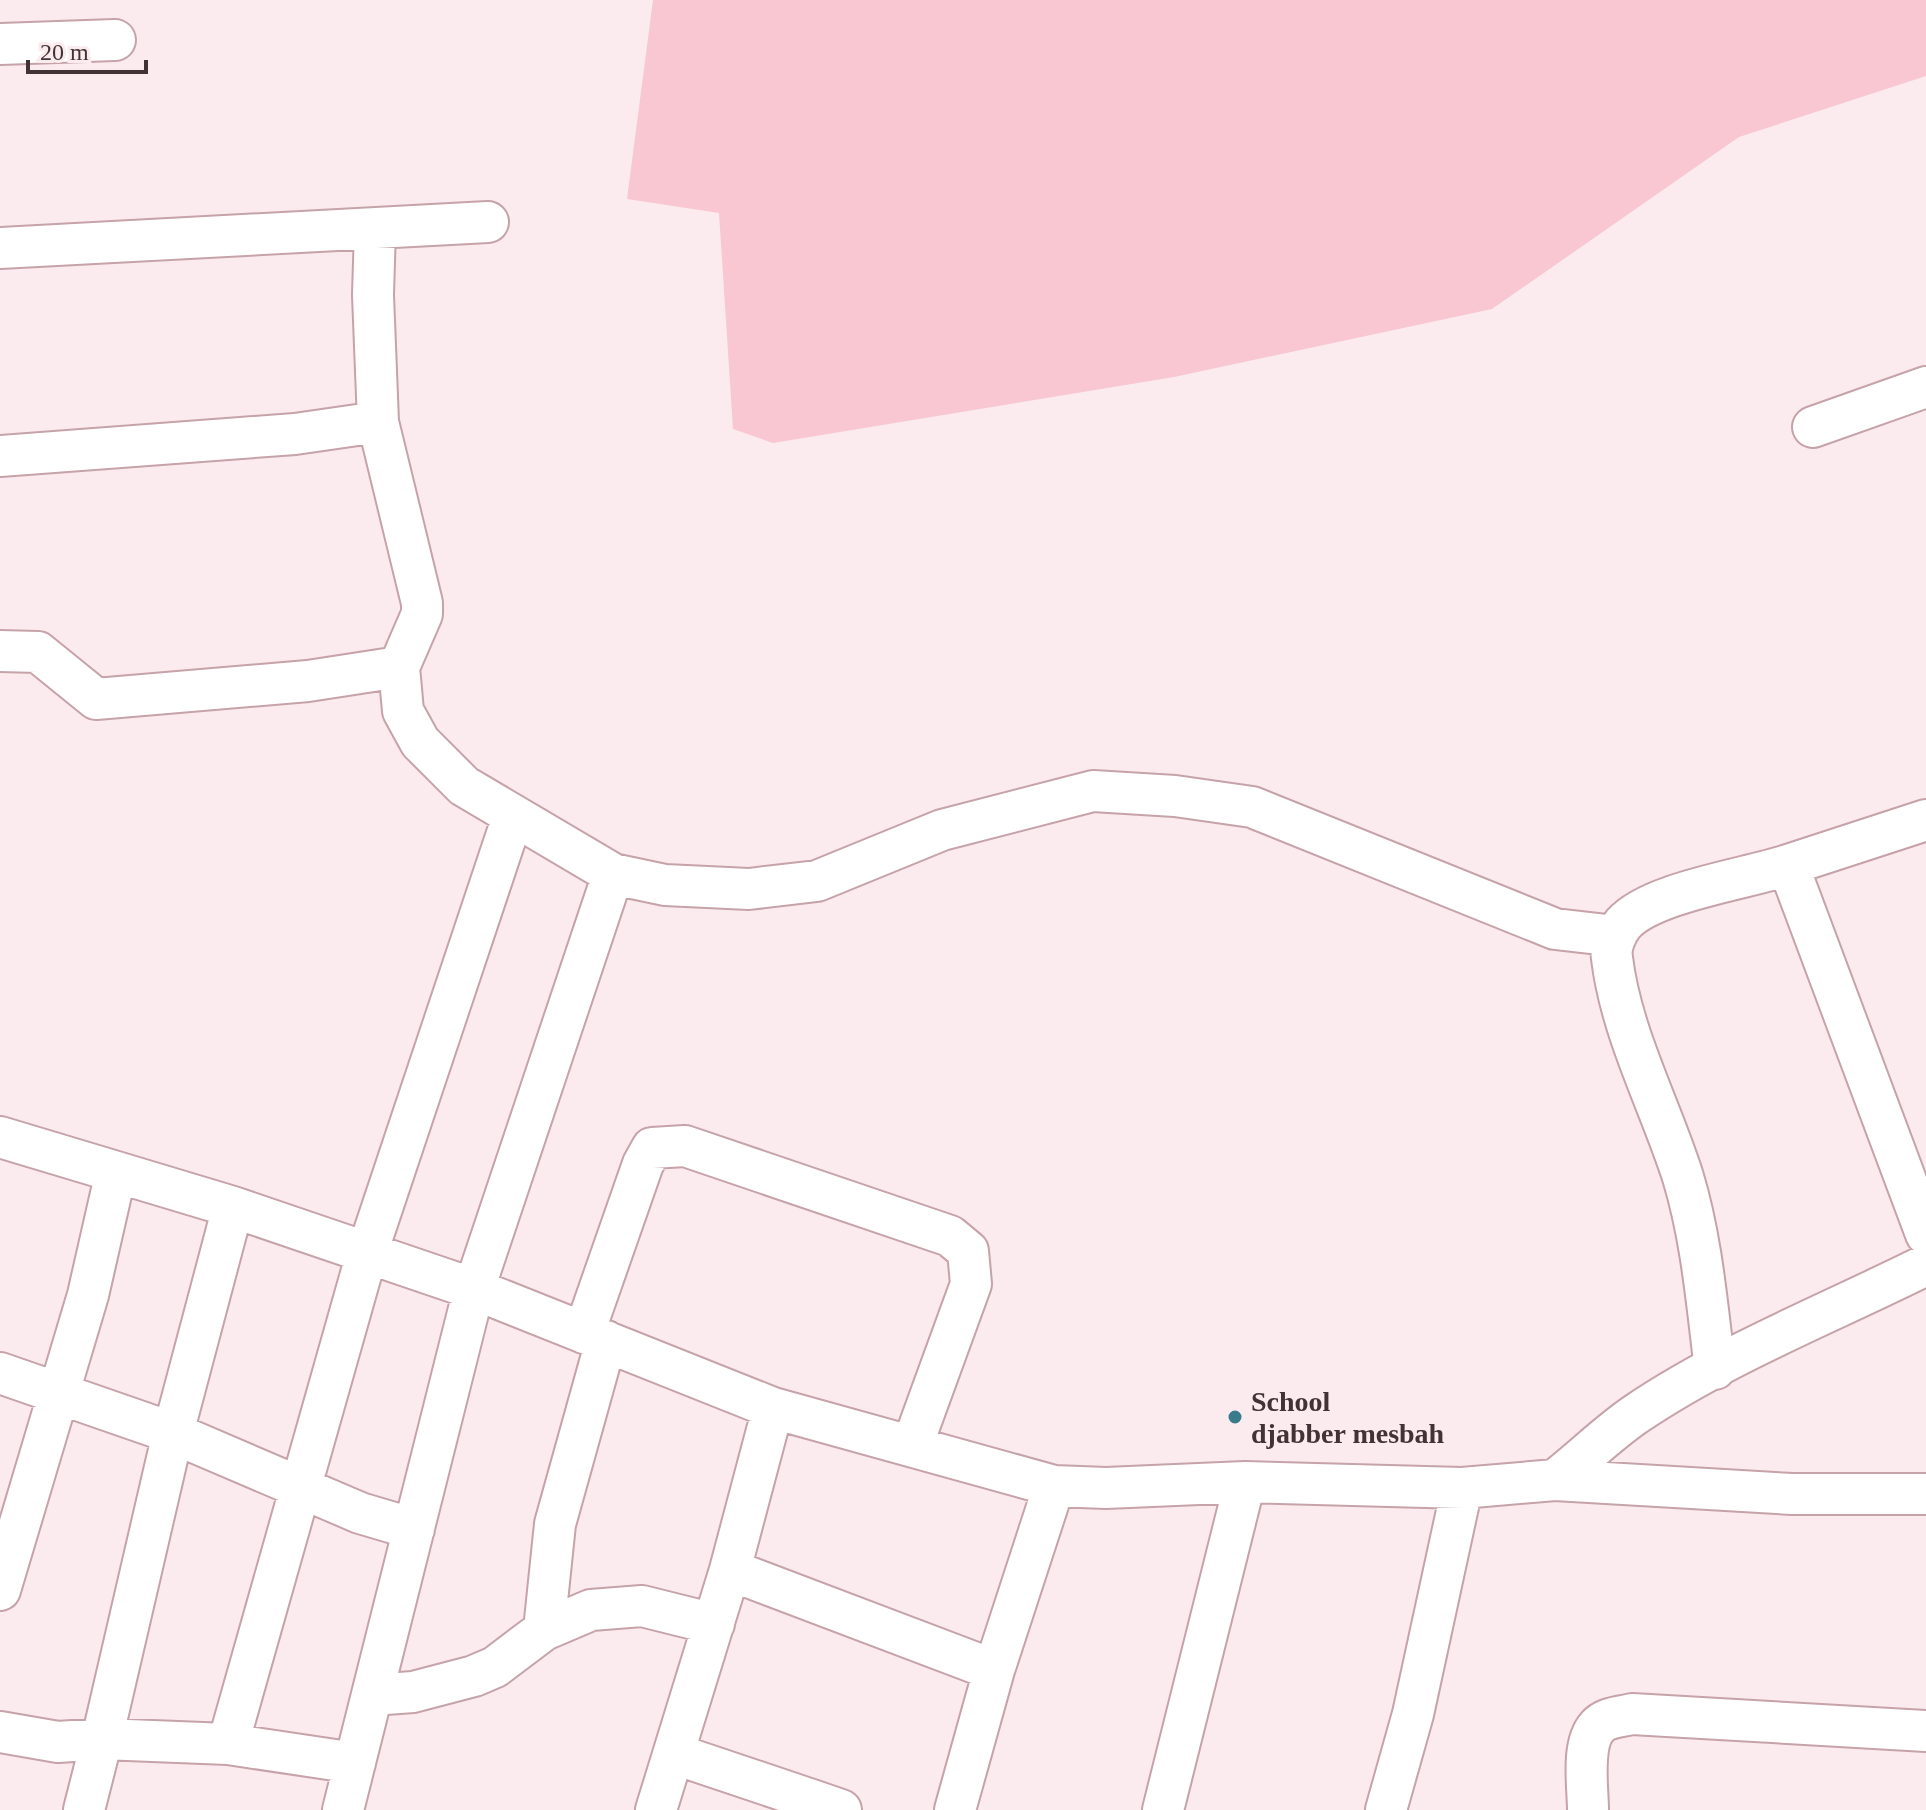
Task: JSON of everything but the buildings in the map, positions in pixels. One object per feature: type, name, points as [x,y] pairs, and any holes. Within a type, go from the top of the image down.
[{"type":"street","points":[[0,44],[115,40]]},
{"type":"street","points":[[0,248],[488,222]]},
{"type":"street","points":[[375,229],[373,295],[378,422],[422,603],[422,614],[399,667],[403,711],[420,742],[464,786],[613,874],[665,885],[749,889],[817,881],[942,830],[1093,791],[1175,796],[1252,807],[1555,929],[1616,936]]},
{"type":"street","points":[[1813,427],[1926,387]]},
{"type":"street","points":[[0,456],[295,434],[378,422]]},
{"type":"street","points":[[0,651],[38,652],[96,699],[308,681],[399,667]]},
{"type":"street","points":[[228,1744],[367,1253],[513,816]]},
{"type":"street","points":[[1715,1369],[1702,1260],[1683,1179],[1622,1000],[1611,954],[1616,936],[1630,917],[1679,895],[1788,865],[1926,820]]},
{"type":"street","points":[[1788,865],[1926,1234]]},
{"type":"street","points":[[343,1810],[474,1289],[613,874]]},
{"type":"street","points":[[0,1137],[233,1207],[474,1289],[773,1408],[1054,1486],[1106,1488],[1245,1482],[1462,1488],[1555,1480],[1792,1494],[1926,1494]]},
{"type":"street","points":[[544,1630],[555,1524],[595,1337],[643,1164],[652,1148],[685,1146],[950,1236],[968,1251],[971,1284],[912,1446]]},
{"type":"street","points":[[0,1590],[88,1295],[116,1172]]},
{"type":"street","points":[[84,1810],[173,1433],[233,1207]]},
{"type":"street","points":[[1555,1480],[1635,1415],[1715,1369],[1926,1265]]},
{"type":"street","points":[[0,1373],[173,1433],[360,1513],[414,1529]]},
{"type":"street","points":[[656,1810],[730,1570],[773,1408]]},
{"type":"street","points":[[1163,1810],[1245,1482]]},
{"type":"street","points":[[955,1810],[994,1670],[1054,1486]]},
{"type":"street","points":[[1386,1810],[1413,1714],[1462,1488]]},
{"type":"street","points":[[730,1570],[994,1670]]},
{"type":"street","points":[[372,1695],[413,1692],[474,1676],[495,1667],[544,1630],[579,1614],[619,1606],[642,1606],[714,1624]]},
{"type":"street","points":[[1588,1810],[1589,1750],[1595,1729],[1608,1719],[1632,1714],[1926,1731]]},
{"type":"street","points":[[0,1732],[58,1742],[102,1739],[228,1744],[355,1763]]},
{"type":"street","points":[[675,1754],[816,1806]]},
{"type":"shaded area","points":[[653,0],[1926,0],[1926,76],[1739,137],[1492,309],[1174,377],[773,443],[733,429],[719,213],[627,199]]},
{"type":"place","name":"School djabber mesbah","points":[[1235,1417]]}]
